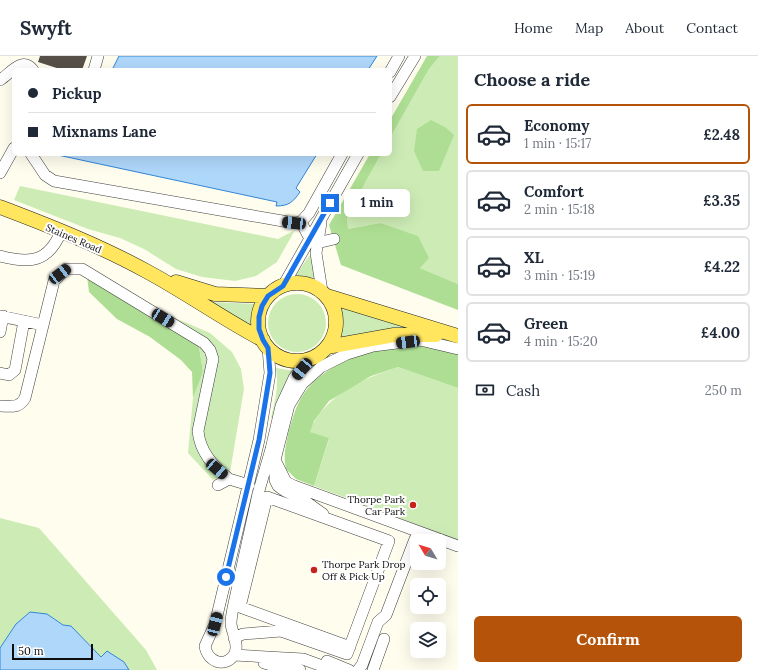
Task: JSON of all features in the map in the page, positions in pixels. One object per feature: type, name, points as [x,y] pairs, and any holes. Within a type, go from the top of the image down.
[{"type":"main road","name":"Staines Road","points":[[0,207],[62,232],[147,271],[214,294],[268,296]]},
{"type":"main road","name":"Staines Road","points":[[147,271],[265,344]]},
{"type":"main road","points":[[303,283],[325,294],[458,337],[432,334],[394,335],[328,347],[309,359],[300,361],[287,359],[275,354],[265,344],[259,329],[259,317],[262,306],[268,296],[283,286],[303,283]]},
{"type":"main road","points":[[325,294],[333,306],[336,316],[335,332],[328,347]]},
{"type":"street","points":[[95,68],[98,56]]},
{"type":"street","points":[[392,68],[399,56]]},
{"type":"street","points":[[392,94],[415,56]]},
{"type":"street","points":[[15,68],[24,63],[31,64]]},
{"type":"street","points":[[0,80],[12,71]]},
{"type":"street","points":[[0,173],[12,152]]},
{"type":"street","points":[[32,156],[45,175],[54,181],[286,222],[301,222],[309,213],[341,156]]},
{"type":"street","points":[[283,286],[313,240],[323,215],[357,156]]},
{"type":"street","points":[[301,222],[313,240],[325,294]]},
{"type":"street","points":[[0,256],[29,261],[44,256],[55,246],[62,232]]},
{"type":"street","points":[[313,240],[334,239]]},
{"type":"street","points":[[0,406],[17,406],[22,403],[54,281],[66,269],[82,269],[204,343],[210,350],[213,359],[198,431],[199,443],[217,469],[229,479],[249,484]]},
{"type":"street","points":[[0,332],[2,316],[43,325]]},
{"type":"street","points":[[0,373],[9,375],[15,370],[24,321]]},
{"type":"street","points":[[334,522],[302,499],[285,491],[278,486],[275,480],[275,460],[289,405],[302,384],[321,367],[347,354],[373,346],[420,340],[458,349]]},
{"type":"street","points":[[265,344],[270,373],[259,440],[215,624],[205,646],[208,655],[216,662],[278,662],[303,660],[334,670]]},
{"type":"street","points":[[226,662],[236,647],[231,623],[233,608],[258,494],[271,449],[280,406],[294,378],[309,359]]},
{"type":"street","points":[[271,449],[279,472],[286,482],[458,546]]},
{"type":"street","points":[[218,485],[229,479]]},
{"type":"street","points":[[267,498],[389,541],[349,651],[240,607],[267,498]]},
{"type":"street","points":[[358,670],[362,666],[378,622],[386,616],[410,552]]},
{"type":"street","points":[[366,670],[380,633],[389,621],[396,605]]},
{"type":"street","points":[[234,638],[243,634],[281,632],[349,651]]},
{"type":"street","points":[[373,670],[384,639]]},
{"type":"street","points":[[226,662],[306,654],[349,670]]},
{"type":"street","points":[[268,658],[300,670]]},
{"type":"street","points":[[278,662],[288,670]]},
{"type":"street","points":[[278,662],[317,670]]},
{"type":"green space","points":[[427,56],[440,56],[429,69],[392,134],[392,117]]},
{"type":"green space","points":[[440,56],[458,56],[458,284],[420,268],[380,223],[348,229],[347,216],[380,156],[392,156],[392,134],[429,69]]},
{"type":"green space","points":[[431,120],[445,127],[454,135],[439,171],[423,171],[414,151],[417,129]]},
{"type":"green space","points":[[369,156],[380,156],[347,216],[348,229],[380,223],[418,236],[429,258],[420,268],[458,284],[458,310],[341,265],[329,225]]},
{"type":"green space","points":[[20,186],[278,239],[295,230],[277,262],[256,276],[235,281],[202,277],[176,269],[144,249],[120,238],[88,229],[14,200]]},
{"type":"green space","points":[[312,252],[316,283],[304,278],[294,277]]},
{"type":"green space","points":[[86,268],[173,317],[199,347],[203,372],[193,398],[192,372],[181,360],[150,337],[117,319],[89,292]]},
{"type":"green space","points":[[291,294],[303,294],[318,302],[326,317],[326,329],[318,344],[303,352],[291,352],[276,344],[268,329],[268,317],[276,302]]},
{"type":"green space","points":[[210,302],[257,304],[252,328]]},
{"type":"green space","points":[[337,304],[418,328],[338,339],[341,315]]},
{"type":"green space","points":[[173,317],[210,333],[232,352],[241,369],[244,389],[230,472],[213,480],[188,453],[193,398],[203,372],[199,347]]},
{"type":"green space","points":[[396,343],[458,349],[458,388],[398,367],[371,376],[329,401],[314,421],[310,432],[329,438],[314,486],[296,479],[286,469],[285,450],[294,413],[305,391],[327,371],[340,363],[369,351]]},
{"type":"green space","name":"Thorpe Park Car Park","points":[[398,367],[458,388],[458,540],[446,536],[446,534],[442,534],[314,486],[329,439],[309,432],[316,419],[335,398],[358,383]]},
{"type":"green space","points":[[276,368],[294,371],[273,419],[271,418],[277,387]]},
{"type":"green space","points":[[0,518],[39,528],[146,650],[157,670],[129,670],[124,662],[118,658],[110,656],[101,657],[71,626],[63,625],[47,614],[30,612],[16,624],[0,648]]},
{"type":"water","points":[[119,56],[377,56],[369,68],[113,68]]},
{"type":"water","points":[[62,156],[316,156],[296,188],[300,192],[293,201],[284,205],[276,206],[277,202]]},
{"type":"water","points":[[30,612],[47,614],[63,625],[71,626],[101,657],[107,651],[124,662],[129,670],[0,670],[0,648],[16,624]]},
{"type":"building","points":[[40,56],[87,56],[83,68],[57,68],[38,62]]},
{"type":"place","name":"Thorpe Park Car Park","points":[[413,505]]},
{"type":"place","name":"Thorpe Park Drop Off & Pick Up","points":[[314,570]]},
{"type":"route","points":[[226,577],[259,440],[270,373],[268,348],[259,329],[259,317],[262,306],[268,296],[283,286],[298,256],[330,203]]}]
